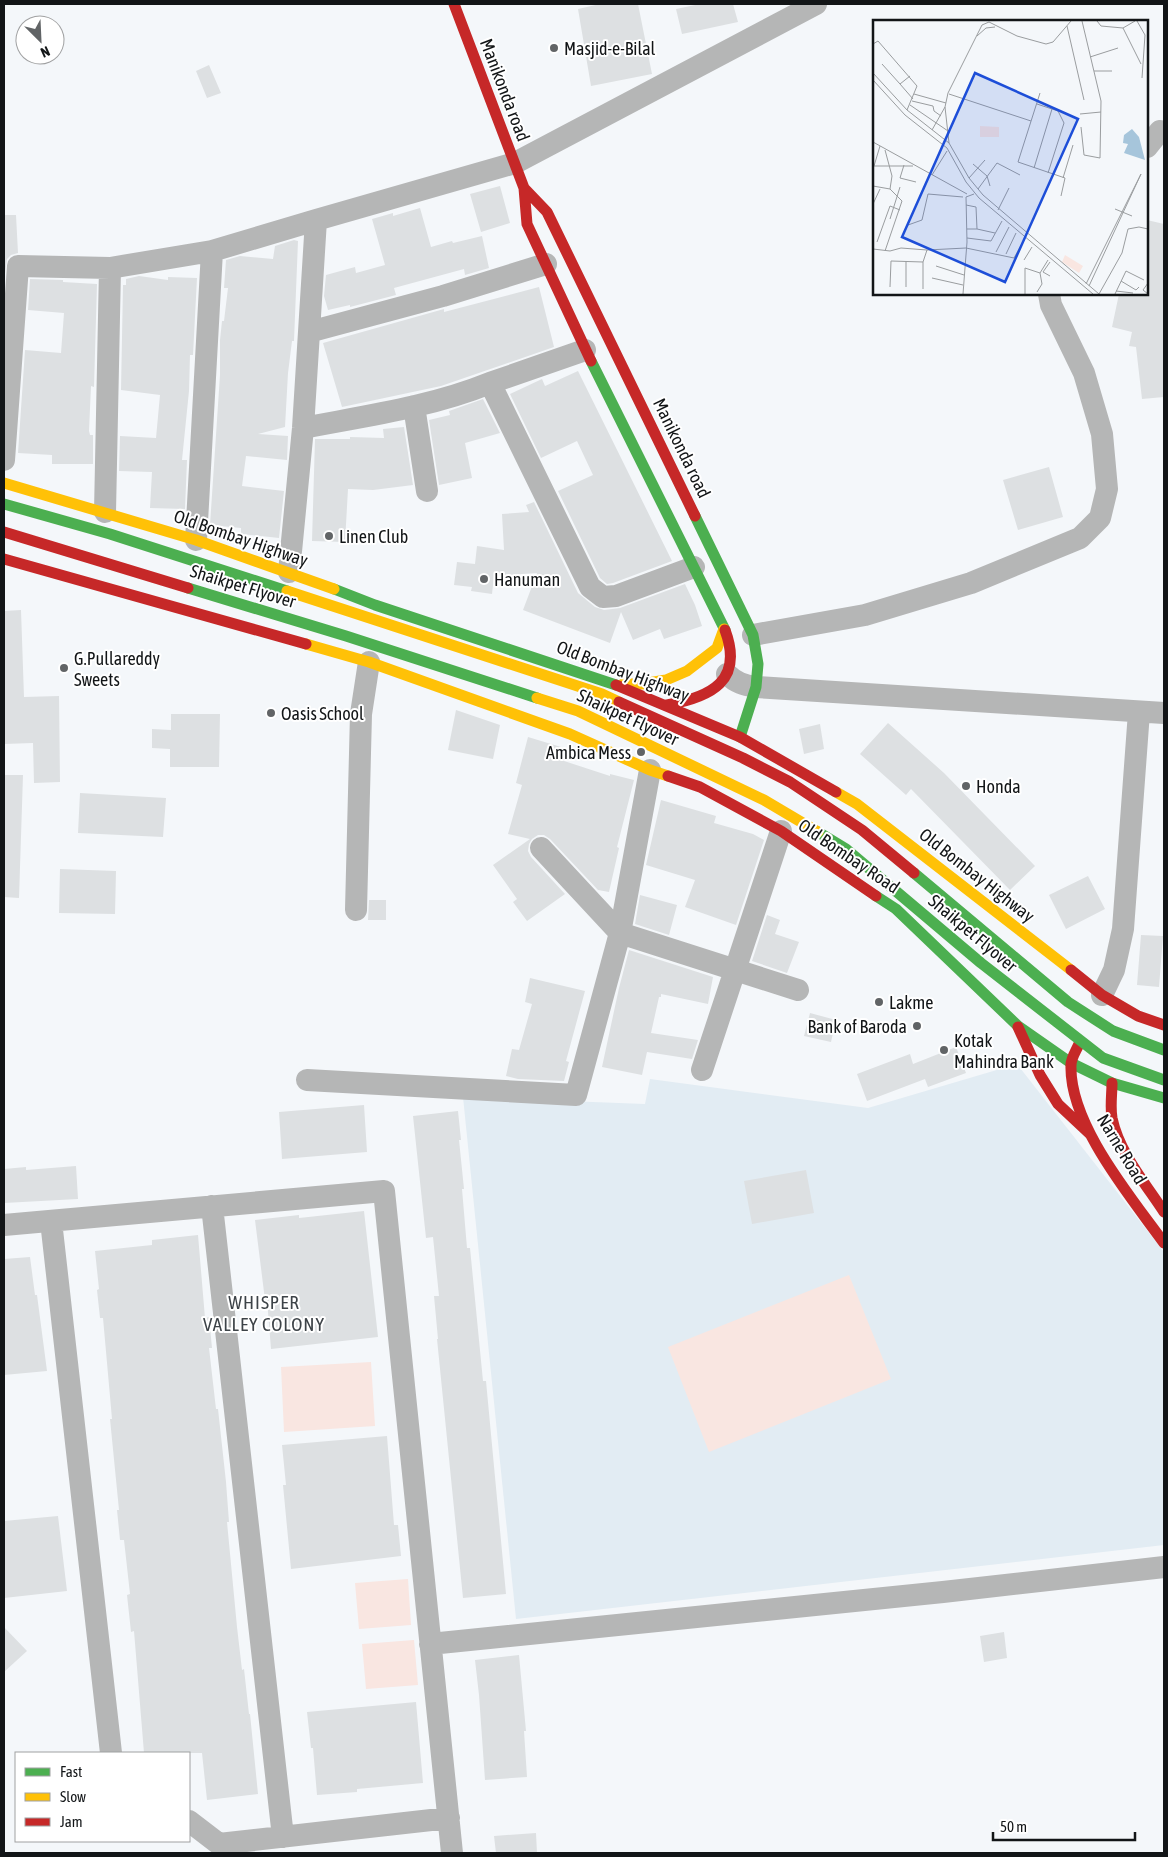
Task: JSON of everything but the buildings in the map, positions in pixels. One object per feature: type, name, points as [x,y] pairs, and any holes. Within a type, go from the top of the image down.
[{"type":"main road","name":"Manikonda road","points":[[454,4],[524,188],[527,224],[585,350],[724,629],[730,645],[727,674]]},
{"type":"main road","name":"Manikonda road","points":[[524,188],[547,212],[753,635],[758,664],[756,687],[740,737]]},
{"type":"main road","name":"Old Bombay Highway","points":[[4,483],[196,540],[290,572],[375,605],[612,684],[667,705],[740,737],[858,804],[1102,995],[1138,1016],[1164,1025]]},
{"type":"main road","name":"Shaikpet Flyover","points":[[4,504],[110,534],[602,694],[743,758],[790,782],[862,830],[1068,1002],[1113,1031],[1164,1050]]},
{"type":"main road","name":"Shaikpet Flyover","points":[[4,532],[346,636],[578,712],[764,800],[846,849],[981,963],[1103,1058],[1164,1080]]},
{"type":"main road","points":[[4,559],[369,662],[570,734],[650,770]]},
{"type":"main road","points":[[612,684],[642,684],[666,680],[686,671],[717,648],[724,629]]},
{"type":"main road","points":[[667,705],[689,702],[703,696],[717,688],[727,674]]},
{"type":"main road","name":"Old Bombay Road","points":[[650,770],[700,787],[781,831],[896,910],[1018,1026],[1070,1063],[1112,1083],[1164,1098]]},
{"type":"main road","points":[[1070,1063],[1102,995]]},
{"type":"main road","points":[[1018,1026],[1040,1074],[1058,1104],[1090,1134]]},
{"type":"main road","name":"Narne Road","points":[[1070,1063],[1072,1089],[1090,1134],[1111,1170],[1164,1243]]},
{"type":"main road","name":"Narne Road","points":[[1112,1083],[1112,1118],[1133,1164],[1156,1189],[1164,1212]]},
{"type":"street","points":[[4,460],[18,266],[110,268],[212,251],[515,163],[816,4]]},
{"type":"street","points":[[290,572],[303,428],[316,220]]},
{"type":"street","points":[[196,540],[212,251]]},
{"type":"street","points":[[310,332],[443,296],[546,264]]},
{"type":"street","points":[[105,512],[110,268]]},
{"type":"street","points":[[753,635],[865,615],[971,583],[1080,538],[1100,518],[1108,489],[1102,434],[1084,373],[1051,305],[1049,295]]},
{"type":"street","points":[[303,428],[414,406],[474,390],[490,382],[585,350]]},
{"type":"street","points":[[490,382],[590,587],[596,593],[602,596],[616,596],[694,567]]},
{"type":"street","points":[[414,406],[427,491]]},
{"type":"street","points":[[356,910],[361,714],[369,662]]},
{"type":"street","points":[[727,674],[742,684],[756,687],[1164,713]]},
{"type":"street","points":[[1102,995],[1114,970],[1123,929],[1140,712]]},
{"type":"street","points":[[307,1080],[576,1095],[620,933],[650,770]]},
{"type":"street","points":[[702,1070],[781,831]]},
{"type":"street","points":[[541,848],[620,933],[798,990]]},
{"type":"street","points":[[4,1225],[384,1191],[452,1853]]},
{"type":"street","points":[[212,1206],[283,1837]]},
{"type":"street","points":[[52,1220],[111,1752]]},
{"type":"street","points":[[430,1644],[943,1592],[1164,1567]]},
{"type":"street","points":[[190,1822],[219,1844],[449,1818]]},
{"type":"shaded area","points":[[1017,1064],[1164,1252],[1164,1545],[516,1619],[463,1097],[645,1104],[650,1079],[868,1108]]},
{"type":"shaded area","points":[[849,1275],[891,1379],[709,1452],[668,1347]]},
{"type":"shaded area","points":[[371,1362],[375,1426],[284,1432],[281,1367]]},
{"type":"shaded area","points":[[408,1579],[411,1625],[359,1629],[355,1583]]},
{"type":"shaded area","points":[[414,1640],[418,1685],[366,1689],[362,1644]]},
{"type":"traffic: fast","points":[[591,361],[725,630]]},
{"type":"traffic: fast","points":[[4,504],[110,534],[287,591]]},
{"type":"traffic: fast","points":[[695,516],[753,635],[758,664],[756,687],[740,737]]},
{"type":"traffic: fast","points":[[188,588],[346,636],[537,698]]},
{"type":"traffic: fast","points":[[334,589],[375,605],[616,685]]},
{"type":"traffic: fast","points":[[818,832],[846,849],[981,963],[1103,1058],[1164,1080]]},
{"type":"traffic: fast","points":[[914,873],[1068,1002],[1113,1031],[1164,1050]]},
{"type":"traffic: fast","points":[[876,896],[896,909],[1018,1026],[1071,1063],[1112,1083],[1164,1098]]},
{"type":"traffic: slow","points":[[4,483],[196,540],[334,589]]},
{"type":"traffic: slow","points":[[287,591],[602,694],[619,702]]},
{"type":"traffic: slow","points":[[623,684],[642,684],[666,680],[687,671],[717,648],[724,629]]},
{"type":"traffic: slow","points":[[306,644],[369,662],[570,734],[650,770],[668,776]]},
{"type":"traffic: slow","points":[[537,698],[578,711],[764,800],[818,832]]},
{"type":"traffic: slow","points":[[836,792],[857,804],[1071,970]]},
{"type":"traffic: jam","points":[[454,4],[524,188],[527,224],[591,361]]},
{"type":"traffic: jam","points":[[524,188],[547,212],[695,516]]},
{"type":"traffic: jam","points":[[4,532],[188,588]]},
{"type":"traffic: jam","points":[[4,559],[306,644]]},
{"type":"traffic: jam","points":[[667,705],[697,697],[720,684],[727,674],[730,662],[730,648],[725,630]]},
{"type":"traffic: jam","points":[[616,685],[740,737],[836,792]]},
{"type":"traffic: jam","points":[[619,702],[743,758],[790,782],[862,830],[914,873]]},
{"type":"traffic: jam","points":[[668,776],[700,787],[781,831],[876,896]]},
{"type":"traffic: jam","points":[[1071,970],[1102,995],[1138,1016],[1164,1025]]},
{"type":"traffic: jam","points":[[1018,1027],[1040,1075],[1058,1104],[1090,1134]]},
{"type":"traffic: jam","points":[[1079,1044],[1071,1065],[1073,1088],[1080,1111],[1104,1159],[1164,1243]]},
{"type":"traffic: jam","points":[[1112,1083],[1111,1105],[1115,1131],[1134,1167],[1164,1212]]},
{"type":"place","name":"Masjid-e-Bilal","points":[[554,48]]},
{"type":"place","name":"Linen Club","points":[[329,536]]},
{"type":"place","name":"Hanuman","points":[[484,579]]},
{"type":"place","name":"G.Pullareddy Sweets","points":[[64,668]]},
{"type":"place","name":"Oasis School","points":[[271,713]]},
{"type":"place","name":"Ambica Mess","points":[[641,752]]},
{"type":"place","name":"Honda","points":[[966,786]]},
{"type":"place","name":"Lakme","points":[[879,1002]]},
{"type":"place","name":"Bank of Baroda","points":[[917,1026]]},
{"type":"place","name":"Kotak Mahindra Bank","points":[[944,1050]]},
{"type":"district","name":"WHISPER VALLEY COLONY","points":[[264,1313]]}]
